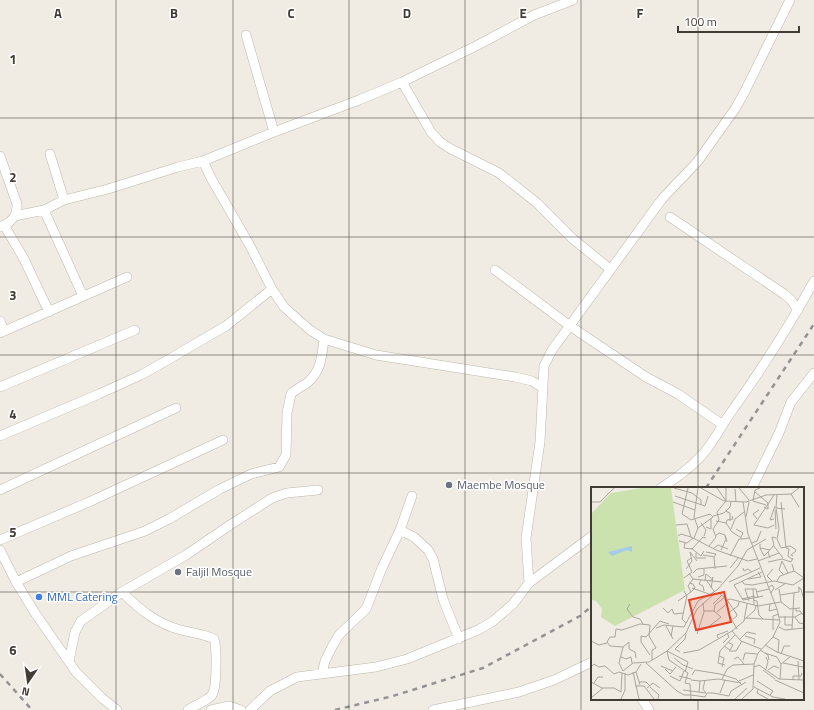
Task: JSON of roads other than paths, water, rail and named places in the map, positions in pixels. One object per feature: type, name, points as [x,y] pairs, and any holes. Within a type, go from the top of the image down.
[{"type":"street","points":[[49,312],[24,259],[2,226],[16,216],[44,210],[64,200],[108,189],[178,167],[203,161],[402,82],[476,46],[534,15],[572,0]]},
{"type":"street","points":[[532,382],[544,366],[552,350],[662,198],[698,161],[735,110],[790,0]]},
{"type":"street","points":[[246,35],[274,132]]},
{"type":"street","points":[[402,82],[431,132],[440,142],[499,173],[537,202],[573,239],[610,269]]},
{"type":"street","points":[[50,154],[64,200]]},
{"type":"street","points":[[0,156],[17,204],[16,216]]},
{"type":"street","points":[[203,161],[272,289],[284,307],[324,339],[376,355],[515,377],[532,382],[543,388]]},
{"type":"street","points":[[44,210],[83,296]]},
{"type":"street","points":[[670,217],[784,294],[798,310]]},
{"type":"street","points":[[495,270],[570,326],[646,377],[678,394],[724,425]]},
{"type":"street","points":[[0,321],[2,332],[127,277]]},
{"type":"street","points":[[662,487],[687,470],[707,449],[798,310],[814,281]]},
{"type":"street","points":[[0,436],[142,375],[226,326],[272,289]]},
{"type":"street","points":[[0,387],[135,330]]},
{"type":"street","points":[[16,582],[71,556],[145,531],[169,519],[220,489],[251,474],[279,467],[286,455],[287,413],[291,394],[307,383],[318,370],[322,361],[324,339]]},
{"type":"street","points":[[529,582],[526,538],[540,442],[544,366]]},
{"type":"street","points":[[752,487],[791,402],[814,373]]},
{"type":"street","points":[[0,490],[176,408]]},
{"type":"street","points":[[0,540],[89,502],[223,440]]},
{"type":"street","points":[[69,661],[75,632],[80,621],[122,592],[186,555],[272,498],[286,493],[318,490]]},
{"type":"street","points":[[322,673],[325,661],[339,635],[366,609],[382,568],[400,530],[412,496]]},
{"type":"street","points":[[400,530],[414,537],[428,550],[443,599],[459,639]]},
{"type":"street","points":[[250,710],[270,691],[298,677],[376,667],[407,659],[478,630],[492,622],[513,604],[529,582],[591,537]]},
{"type":"street","points":[[0,550],[16,582],[51,637],[76,672],[102,698],[117,710]]},
{"type":"street","points":[[122,592],[141,609],[158,621],[172,628],[214,639],[214,693],[188,710]]},
{"type":"street","points":[[433,710],[519,692],[554,680],[591,662]]},
{"type":"street","points":[[643,700],[649,710]]},
{"type":"street","points":[[211,710],[229,706],[241,710]]},
{"type":"railway","points":[[707,487],[814,324]]},
{"type":"railway","points":[[335,710],[393,696],[483,668],[580,616],[591,607]]},
{"type":"railway","points":[[0,674],[32,710]]},
{"type":"place","name":"Maembe Mosque","points":[[449,485]]},
{"type":"place","name":"Faljil Mosque","points":[[178,572]]},
{"type":"place","name":"MML Catering","points":[[39,597]]}]
